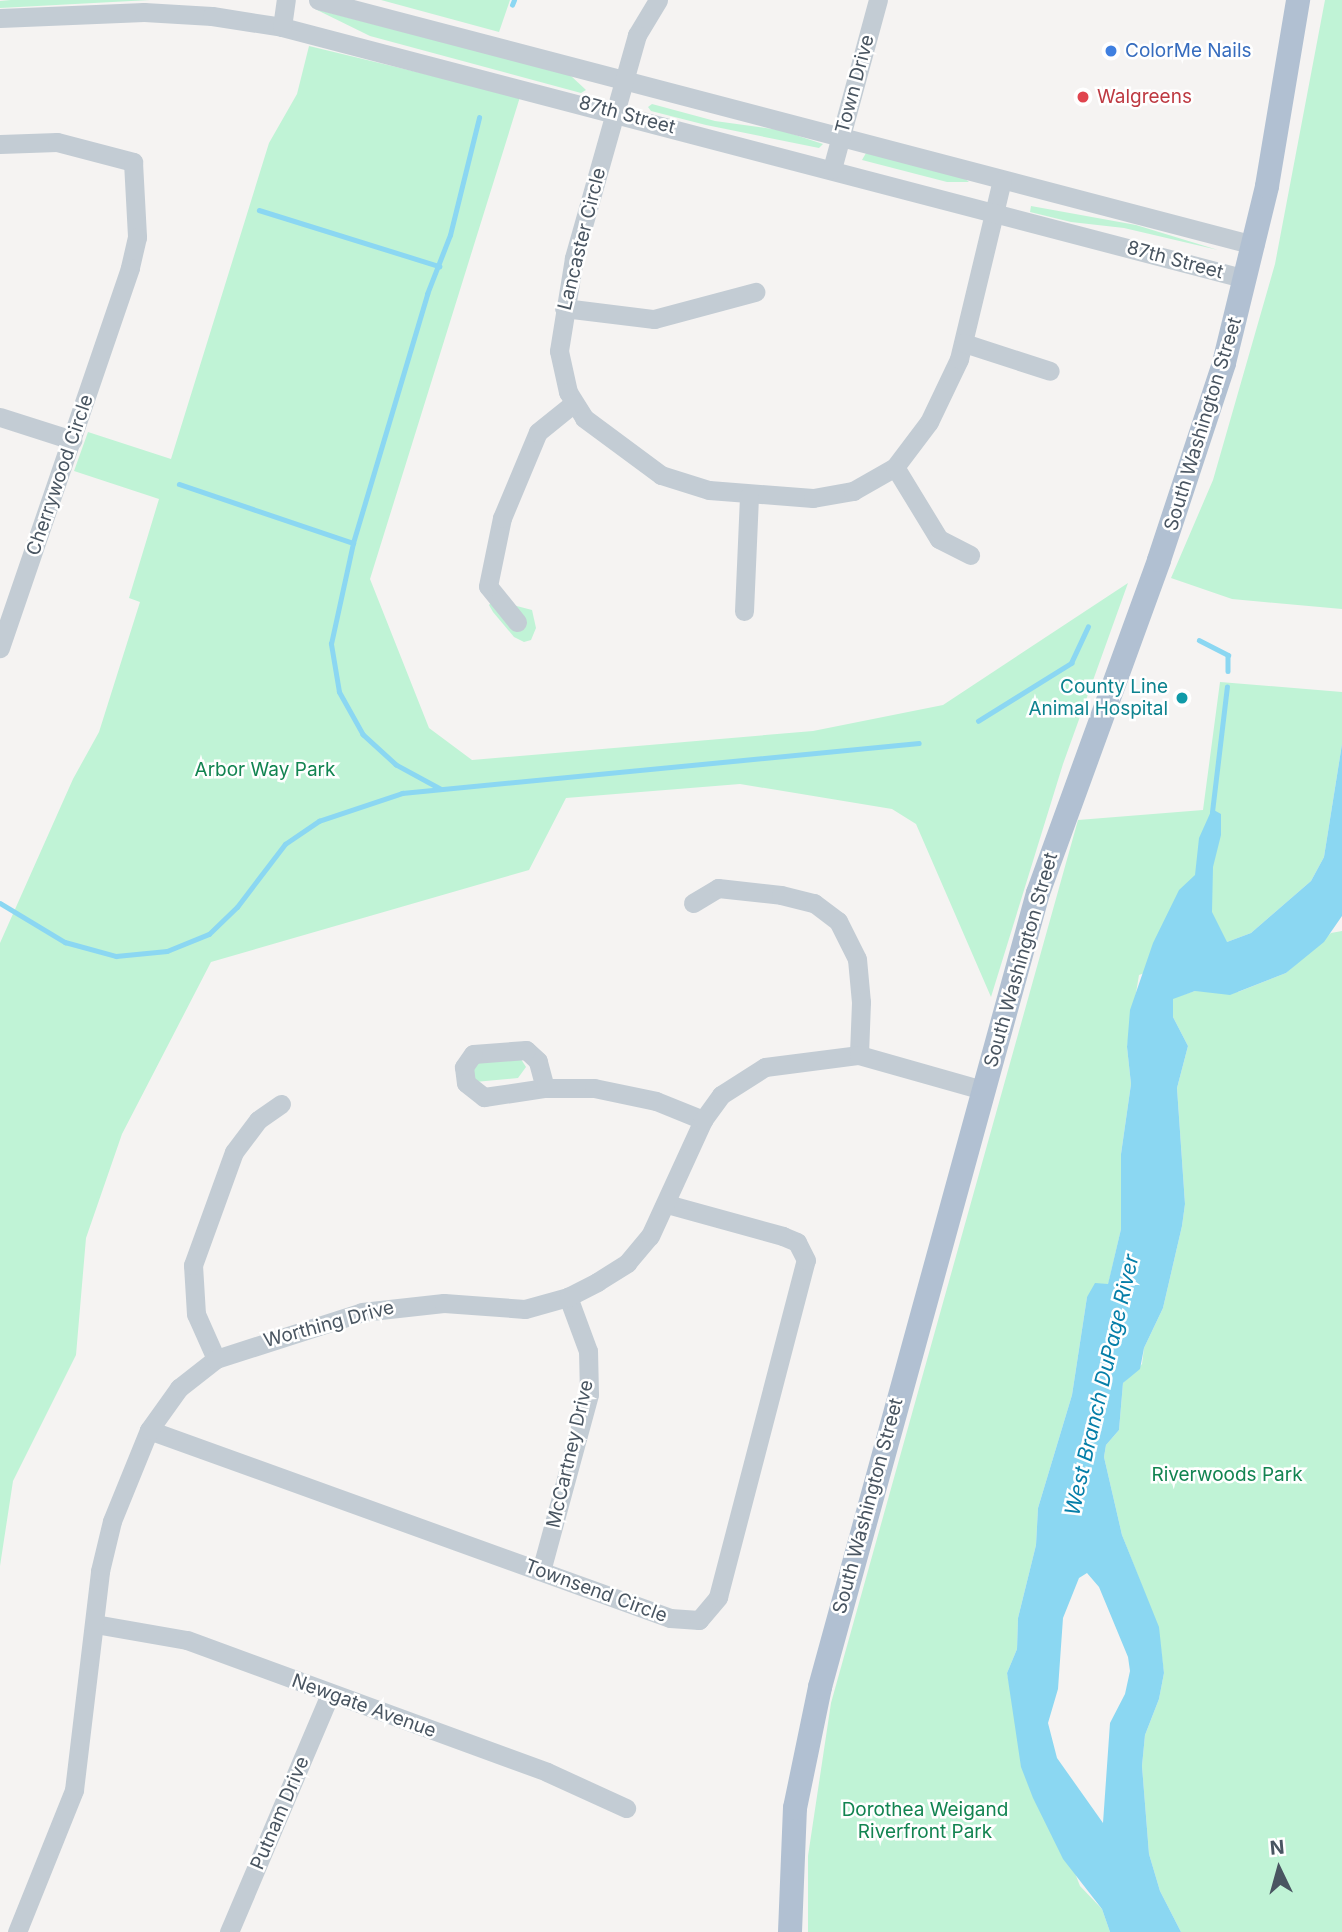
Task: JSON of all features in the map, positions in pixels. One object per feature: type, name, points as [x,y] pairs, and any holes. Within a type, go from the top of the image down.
[{"type":"main road","name":"South Washington Street","points":[[790,1932],[794,1818],[808,1735],[1038,893],[1203,433],[1254,245],[1298,0]]},
{"type":"street","points":[[282,27],[286,0]]},
{"type":"street","name":"87th Street","points":[[318,0],[1254,245]]},
{"type":"street","name":"Lancaster Circle","points":[[658,0],[637,35],[574,258],[564,308],[561,363],[574,403],[596,430],[661,475],[687,486],[749,496],[835,496],[870,483],[895,467],[929,422],[964,343],[1002,180]]},
{"type":"street","name":"Town Drive","points":[[832,169],[878,0]]},
{"type":"street","name":"87th Street","points":[[0,18],[145,12],[282,27],[616,112],[1246,279]]},
{"type":"street","name":"Cherrywood Circle","points":[[0,144],[57,142],[133,162],[136,246],[0,648]]},
{"type":"street","points":[[564,308],[654,319],[755,292]]},
{"type":"street","points":[[964,343],[1050,371]]},
{"type":"street","points":[[517,622],[488,586],[502,518],[538,432],[574,403]]},
{"type":"street","points":[[0,416],[72,440]]},
{"type":"street","points":[[895,467],[939,539],[970,555]]},
{"type":"street","points":[[744,611],[749,496]]},
{"type":"street","points":[[693,903],[718,888],[781,895],[814,903],[838,921],[857,960],[861,1010],[859,1055]]},
{"type":"street","name":"Worthing Drive","points":[[18,1932],[74,1790],[106,1544],[149,1430],[179,1388],[216,1359],[388,1307],[444,1303],[525,1309],[568,1297],[626,1263],[650,1236],[667,1204],[703,1120],[730,1088],[765,1067],[859,1055],[983,1090]]},
{"type":"street","points":[[545,1088],[618,1091],[703,1120]]},
{"type":"street","points":[[216,1359],[196,1314],[193,1265],[234,1152],[258,1120],[281,1104]]},
{"type":"street","name":"Townsend Circle","points":[[149,1430],[684,1621],[706,1615],[718,1597],[806,1260],[797,1241],[667,1204]]},
{"type":"street","name":"McCartney Drive","points":[[541,1571],[589,1394],[586,1342],[568,1297]]},
{"type":"street","name":"Newgate Avenue","points":[[95,1624],[187,1640],[556,1776],[626,1808]]},
{"type":"street","name":"Putnam Drive","points":[[229,1932],[330,1694]]},
{"type":"green space","points":[[150,0],[0,8],[0,1]]},
{"type":"green space","points":[[381,0],[510,0],[499,32]]},
{"type":"green space","points":[[1325,0],[1342,0],[1342,609],[1232,599],[1171,578],[1213,480],[1275,264]]},
{"type":"green space","points":[[315,9],[570,75],[586,90],[581,93],[370,36]]},
{"type":"green space","name":"Arbor Way Park","points":[[309,46],[520,97],[370,579],[429,728],[472,760],[813,731],[943,705],[1128,583],[1063,764],[991,997],[916,824],[892,809],[740,784],[566,798],[529,870],[211,962],[122,1134],[86,1238],[76,1355],[13,1481],[0,1566],[0,943],[73,779],[99,732],[140,602],[129,598],[159,499],[74,471],[88,432],[171,459],[269,143],[297,94]]},
{"type":"green space","points":[[652,104],[715,121],[780,130],[823,144],[819,148],[706,125],[651,111],[648,107]]},
{"type":"green space","points":[[866,153],[964,178],[969,182],[947,182],[862,160]]},
{"type":"green space","points":[[1031,206],[1136,225],[1218,250],[1124,228],[1071,222],[1030,212]]},
{"type":"green space","points":[[493,600],[532,610],[536,628],[531,640],[524,642],[514,637],[489,605]]},
{"type":"green space","name":"Dorothea Weigand Riverfront Park","points":[[1220,682],[1342,692],[1342,744],[1324,857],[1311,881],[1251,933],[1139,975],[1127,1047],[1131,1084],[1121,1154],[1121,1229],[1108,1285],[1087,1297],[1072,1395],[1038,1508],[1036,1545],[1018,1618],[1017,1649],[1007,1673],[1018,1727],[1080,1886],[1102,1909],[1110,1932],[808,1932],[808,1856],[831,1703],[1078,820],[1203,810]]},
{"type":"green space","name":"Riverwoods Park","points":[[1342,931],[1342,1932],[1181,1932],[1160,1891],[1149,1854],[1142,1766],[1145,1735],[1159,1699],[1164,1673],[1158,1627],[1122,1535],[1104,1457],[1106,1445],[1119,1430],[1123,1383],[1142,1364],[1144,1348],[1163,1308],[1182,1226],[1185,1204],[1177,1088],[1188,1046],[1173,1017],[1173,998],[1195,991],[1238,992],[1286,973],[1331,933]]},
{"type":"green space","points":[[519,1056],[526,1067],[518,1078],[475,1082],[472,1069],[479,1061]]},
{"type":"water","name":"West Branch DuPage River","points":[[1342,744],[1342,916],[1324,942],[1286,973],[1230,995],[1195,991],[1173,999],[1173,1017],[1188,1046],[1177,1088],[1185,1204],[1182,1226],[1163,1308],[1144,1348],[1140,1369],[1123,1383],[1119,1430],[1106,1445],[1104,1457],[1122,1535],[1159,1627],[1164,1673],[1159,1699],[1145,1735],[1142,1766],[1149,1854],[1160,1891],[1181,1932],[1110,1932],[1102,1909],[1063,1859],[1033,1798],[1021,1767],[1007,1673],[1017,1649],[1018,1618],[1036,1545],[1038,1508],[1072,1395],[1087,1297],[1095,1283],[1108,1284],[1121,1229],[1121,1154],[1131,1084],[1127,1047],[1130,1010],[1153,943],[1179,890],[1195,875],[1199,838],[1212,809],[1221,814],[1221,835],[1213,867],[1212,912],[1227,942],[1251,933],[1311,881],[1324,857]],"holes":[[[1087,1573],[1099,1587],[1128,1657],[1130,1671],[1125,1694],[1110,1723],[1103,1823],[1057,1758],[1048,1723],[1058,1689],[1063,1618],[1079,1578]]]},
{"type":"waterway","points":[[512,5],[514,0]]},
{"type":"waterway","points":[[440,789],[396,765],[363,735],[339,692],[331,644],[353,543],[427,294],[450,235],[479,118]]},
{"type":"waterway","points":[[259,210],[439,266]]},
{"type":"waterway","points":[[179,484],[353,543]]},
{"type":"waterway","points":[[978,721],[1071,663],[1088,627]]},
{"type":"waterway","points":[[1199,640],[1228,655],[1228,671]]},
{"type":"waterway","points":[[1212,812],[1227,687]]},
{"type":"waterway","points":[[0,903],[65,942],[116,956],[167,951],[209,934],[237,907],[285,844],[319,821],[402,793],[919,743]]},
{"type":"place","name":"ColorMe Nails","points":[[1111,51]]},
{"type":"place","name":"Walgreens","points":[[1083,97]]},
{"type":"place","name":"County Line Animal Hospital","points":[[1182,698]]}]
